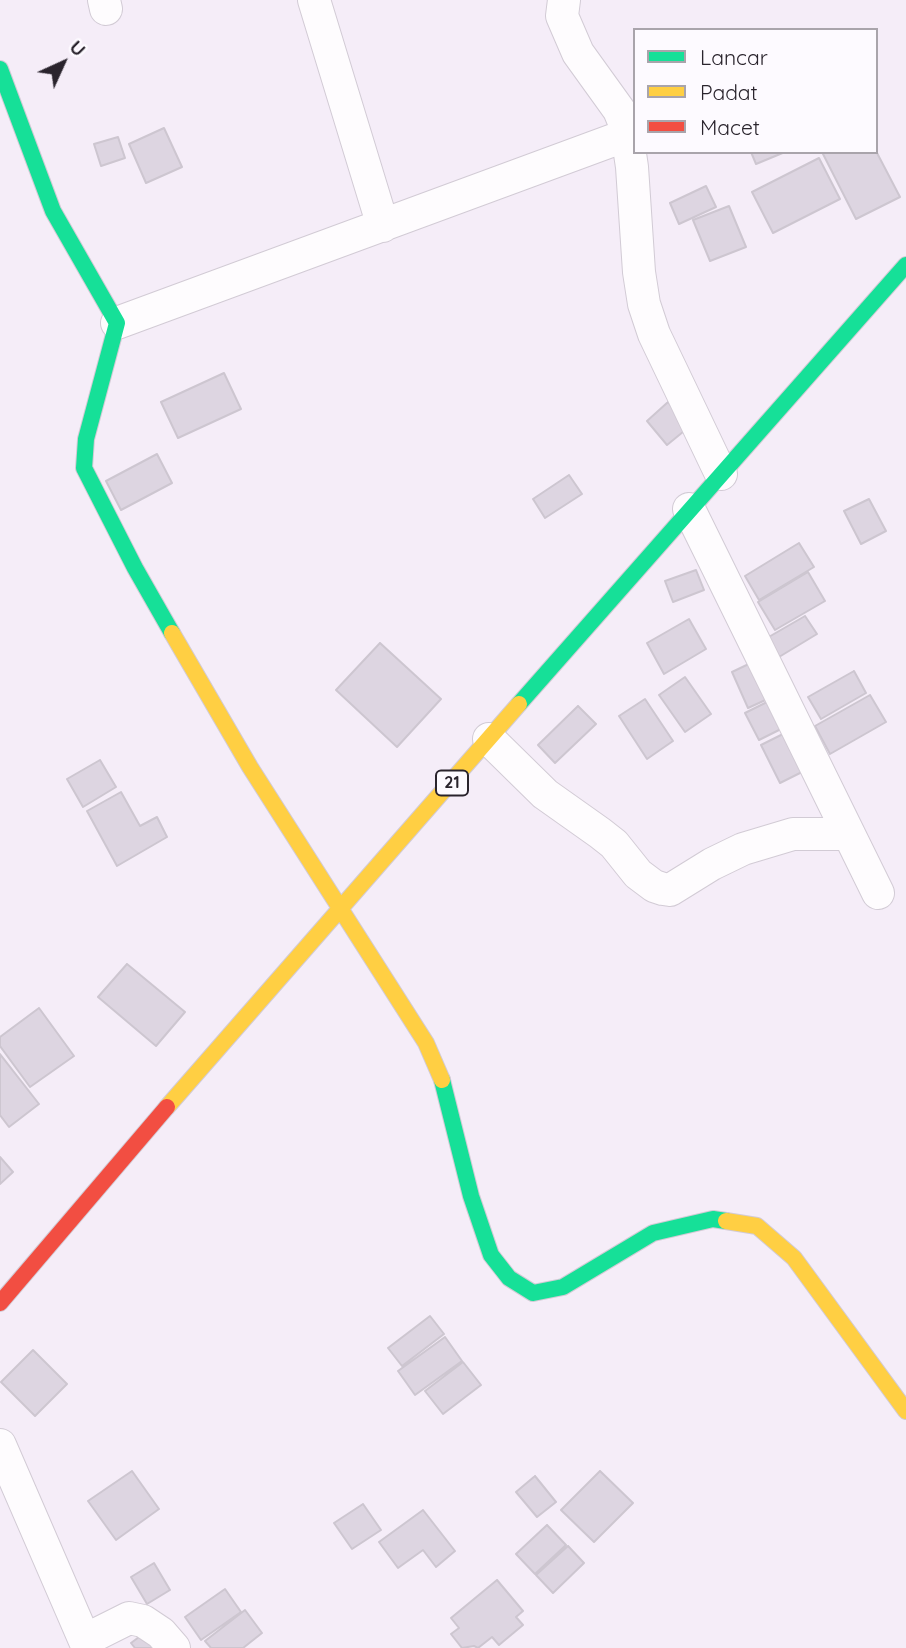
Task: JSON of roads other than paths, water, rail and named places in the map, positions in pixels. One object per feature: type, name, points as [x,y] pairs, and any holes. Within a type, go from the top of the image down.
[{"type":"main road","points":[[0,69],[53,211],[117,323],[86,439],[84,468],[135,568],[250,767],[426,1043],[444,1084],[471,1196],[491,1255],[509,1278],[533,1293],[563,1287],[653,1233],[713,1219],[757,1226],[794,1258],[906,1411]]},
{"type":"main road","name":"21","points":[[0,1303],[689,509],[906,265]]},
{"type":"street","points":[[314,0],[383,226]]},
{"type":"street","points":[[564,0],[562,16],[568,33],[578,53],[619,110],[627,135],[644,304],[654,334],[721,474]]},
{"type":"street","points":[[117,323],[627,135]]},
{"type":"street","points":[[689,509],[878,893]]},
{"type":"street","points":[[489,739],[545,794],[614,844],[638,874],[663,889],[670,890],[712,864],[743,849],[793,834],[849,834]]},
{"type":"street","points":[[0,1445],[87,1644],[129,1618],[143,1620],[161,1633],[174,1648]]}]
